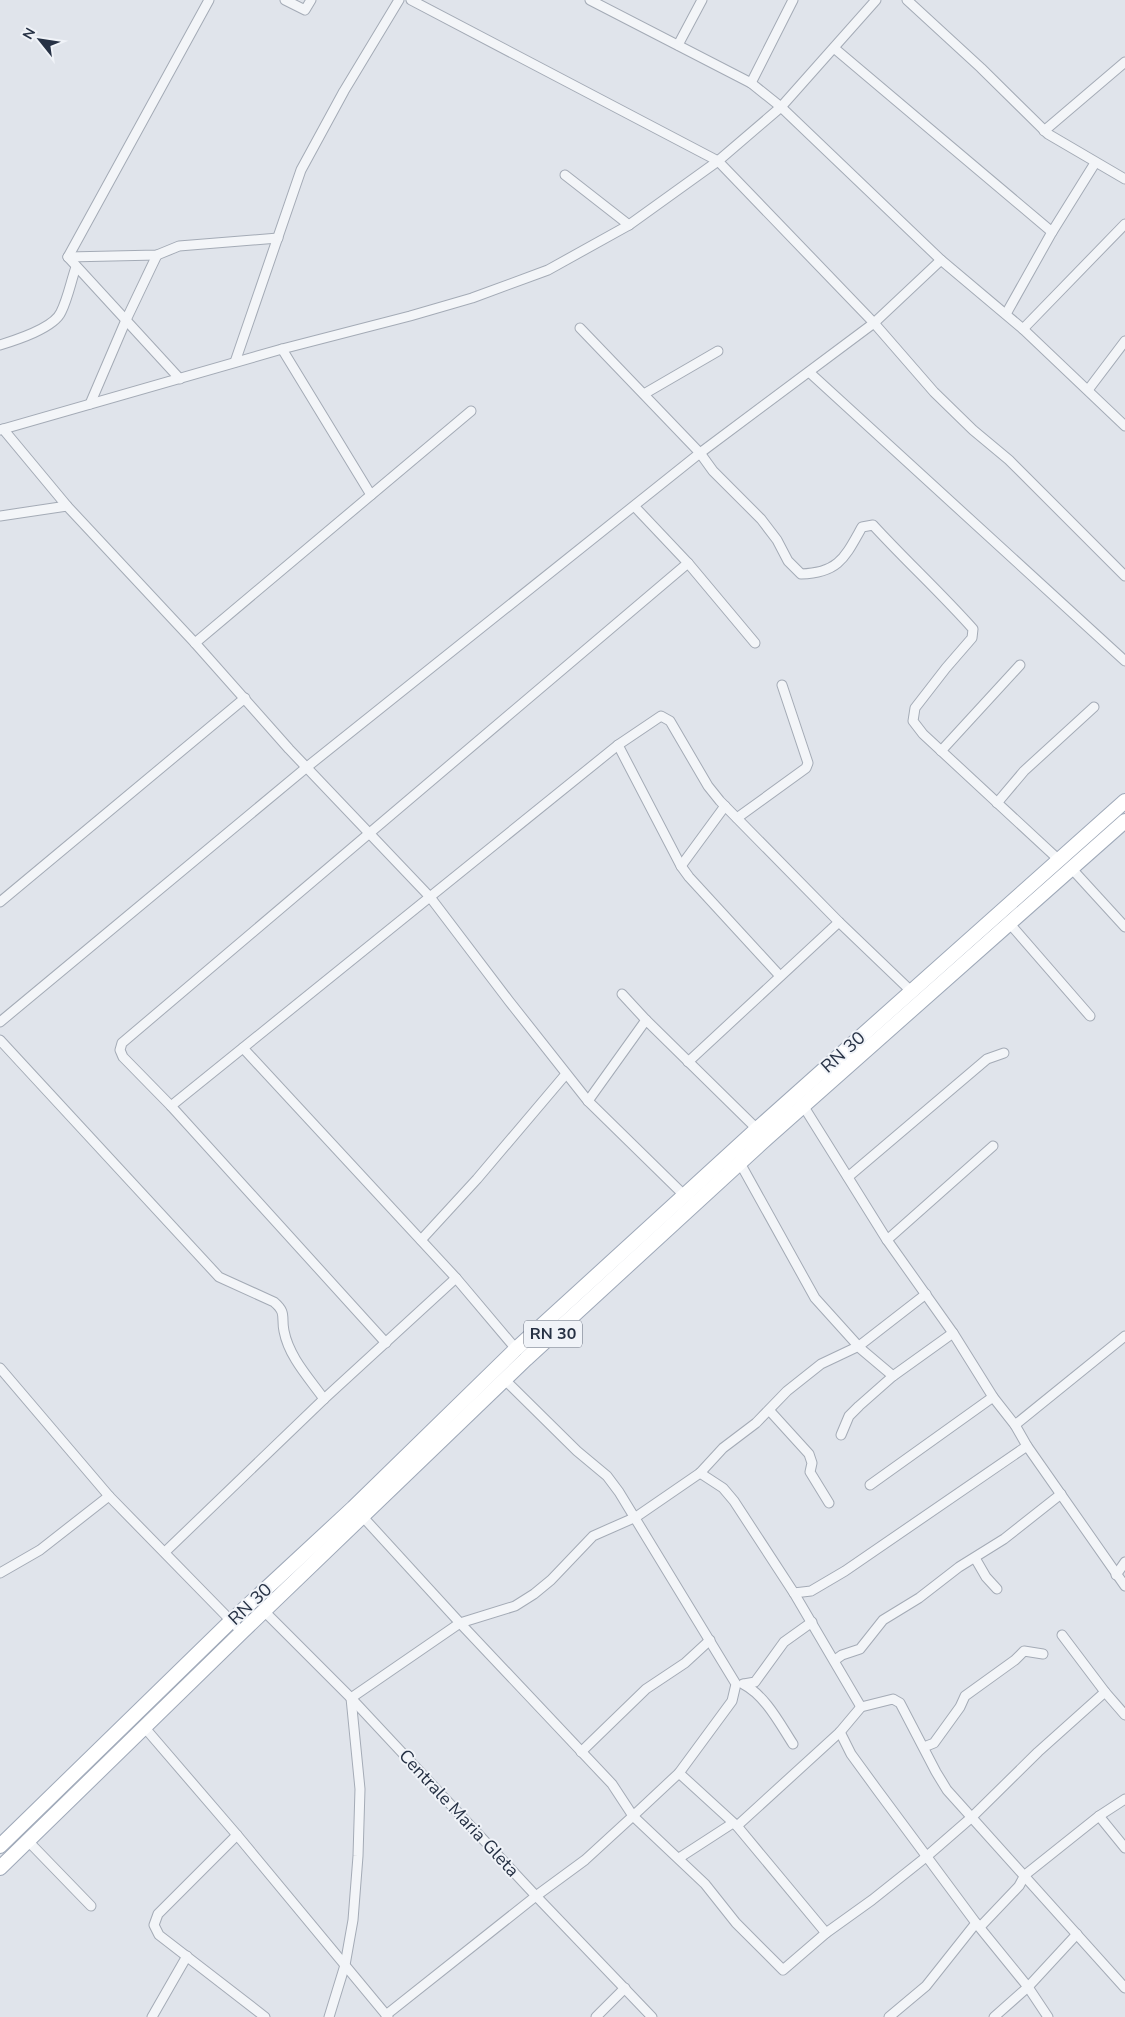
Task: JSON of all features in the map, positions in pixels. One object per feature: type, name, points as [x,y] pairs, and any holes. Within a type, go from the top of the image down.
[{"type":"main road","name":"RN 30","points":[[0,1846],[231,1621],[353,1508],[516,1349],[757,1129],[1125,801]]},
{"type":"main road","name":"RN 30","points":[[0,1868],[242,1632],[505,1380],[740,1163],[1125,820]]},
{"type":"street","points":[[68,257],[209,0]]},
{"type":"street","points":[[286,0],[305,10],[311,0]]},
{"type":"street","points":[[236,362],[301,170],[344,91],[399,0]]},
{"type":"street","points":[[411,0],[718,161],[874,322],[934,392],[973,430],[1010,460],[1125,576]]},
{"type":"street","points":[[590,0],[604,3],[678,45],[751,83],[781,108],[942,260],[1023,329],[1125,426]]},
{"type":"street","points":[[678,45],[702,0]]},
{"type":"street","points":[[751,83],[793,0]]},
{"type":"street","points":[[685,1196],[588,1101],[430,897],[307,767],[67,506],[1,429],[282,349],[410,316],[507,286],[548,270],[628,225],[718,161],[781,108],[876,0]]},
{"type":"street","points":[[907,0],[917,4],[1044,131],[1095,163],[1124,178]]},
{"type":"street","points":[[834,48],[1052,232]]},
{"type":"street","points":[[1044,131],[1125,62]]},
{"type":"street","points":[[1006,314],[1052,232],[1095,163]]},
{"type":"street","points":[[566,175],[628,225]]},
{"type":"street","points":[[1023,329],[1125,224]]},
{"type":"street","points":[[68,257],[157,255],[179,246],[278,238]]},
{"type":"street","points":[[90,404],[126,320],[157,255]]},
{"type":"street","points":[[68,257],[180,379]]},
{"type":"street","points":[[0,1022],[307,767],[635,507],[700,453],[874,322],[942,260]]},
{"type":"street","points":[[0,345],[15,341],[56,320],[61,313],[76,267]]},
{"type":"street","points":[[580,328],[700,453],[713,471],[761,519],[788,561],[801,574],[817,574],[835,566],[845,556],[862,527],[873,525],[972,628],[972,638],[915,708],[913,721],[923,734],[1059,860]]},
{"type":"street","points":[[1088,390],[1125,341]]},
{"type":"street","points":[[282,349],[371,495]]},
{"type":"street","points":[[644,394],[718,351]]},
{"type":"street","points":[[809,372],[1125,661]]},
{"type":"street","points":[[195,643],[471,411]]},
{"type":"street","points":[[0,516],[67,506]]},
{"type":"street","points":[[635,507],[688,563],[755,643]]},
{"type":"street","points":[[386,1343],[171,1106],[123,1057],[120,1050],[122,1043],[688,563]]},
{"type":"street","points":[[941,751],[1020,665]]},
{"type":"street","points":[[737,818],[806,768],[808,763],[782,685]]},
{"type":"street","points":[[0,902],[244,698]]},
{"type":"street","points":[[998,803],[1024,771],[1094,707]]},
{"type":"street","points":[[171,1106],[618,745],[661,716],[670,721],[708,786],[726,806],[839,922],[911,991]]},
{"type":"street","points":[[618,745],[689,878],[780,976]]},
{"type":"street","points":[[681,866],[726,806]]},
{"type":"street","points":[[1072,869],[1125,928]]},
{"type":"street","points":[[688,1062],[839,922]]},
{"type":"street","points":[[1010,924],[1090,1016]]},
{"type":"street","points":[[622,994],[757,1129]]},
{"type":"street","points":[[588,1101],[646,1020]]},
{"type":"street","points":[[0,1040],[219,1278],[274,1302],[280,1308],[284,1315],[283,1330],[291,1353],[324,1399]]},
{"type":"street","points":[[243,1048],[456,1278],[516,1349]]},
{"type":"street","points":[[848,1177],[987,1059],[1004,1053]]},
{"type":"street","points":[[421,1240],[566,1074]]},
{"type":"street","points":[[804,1107],[887,1240],[953,1333],[993,1397],[1015,1425],[1027,1446],[1125,1586]]},
{"type":"street","points":[[887,1240],[992,1146]]},
{"type":"street","points":[[740,1163],[815,1298],[859,1346],[893,1376]]},
{"type":"street","points":[[165,1552],[324,1399],[456,1278]]},
{"type":"street","points":[[329,2017],[345,1965],[353,1920],[360,1819],[360,1789],[350,1698],[460,1623],[515,1606],[534,1594],[551,1580],[593,1536],[636,1518],[700,1473],[723,1448],[756,1423],[787,1391],[821,1364],[859,1346],[926,1294]]},
{"type":"street","points":[[841,1435],[849,1416],[893,1376],[953,1333]]},
{"type":"street","points":[[1015,1425],[1125,1336]]},
{"type":"street","points":[[0,1368],[109,1496],[242,1632]]},
{"type":"street","points":[[505,1380],[577,1451],[607,1476],[636,1518],[710,1640],[740,1684],[753,1690],[768,1707],[793,1744]]},
{"type":"street","points":[[870,1485],[993,1397]]},
{"type":"street","points":[[769,1410],[809,1454],[812,1463],[810,1472],[829,1503]]},
{"type":"street","points":[[794,1593],[811,1591],[845,1572],[1027,1446]]},
{"type":"street","points":[[700,1473],[723,1488],[734,1501],[794,1593],[862,1707]]},
{"type":"street","points":[[835,1660],[842,1655],[860,1649],[876,1626],[883,1620],[919,1598],[1060,1494]]},
{"type":"street","points":[[2,1569],[40,1550],[109,1496]]},
{"type":"street","points":[[363,1517],[612,1784],[634,1816],[705,1884],[736,1923],[783,1970],[826,1933],[872,1900],[926,1857],[972,1817],[1038,1752],[1105,1692]]},
{"type":"street","points":[[975,1558],[986,1577],[997,1589]]},
{"type":"street","points":[[1116,1575],[1125,1562]]},
{"type":"street","name":"Centrale Maria Gleta","points":[[264,1611],[350,1698],[652,2017]]},
{"type":"street","points":[[740,1684],[755,1682],[784,1642],[812,1622]]},
{"type":"street","points":[[1062,1634],[1105,1692],[1125,1715]]},
{"type":"street","points":[[581,1752],[646,1689],[685,1663],[710,1640]]},
{"type":"street","points":[[924,1747],[934,1743],[960,1707],[965,1696],[1015,1660],[1024,1651],[1043,1654]]},
{"type":"street","points":[[145,1728],[237,1835],[387,2016],[536,1896],[585,1860],[634,1816],[678,1773],[732,1700],[740,1684]]},
{"type":"street","points":[[679,1858],[735,1824],[840,1732],[862,1707],[892,1699],[900,1702],[947,1790],[1026,1875],[1125,1988]]},
{"type":"street","points":[[840,1732],[851,1754],[926,1857],[1028,1987],[1048,2017]]},
{"type":"street","points":[[678,1773],[735,1824],[826,1933]]},
{"type":"street","points":[[889,2017],[926,1986],[978,1925],[1019,1886],[1026,1875],[1098,1816],[1125,1799]]},
{"type":"street","points":[[1098,1816],[1125,1848]]},
{"type":"street","points":[[237,1835],[158,1914],[154,1925],[159,1935],[265,2017]]},
{"type":"street","points":[[28,1841],[91,1906]]},
{"type":"street","points":[[994,2017],[1028,1987],[1076,1934]]},
{"type":"street","points":[[152,2017],[187,1956]]},
{"type":"street","points":[[596,2017],[625,1988]]}]
